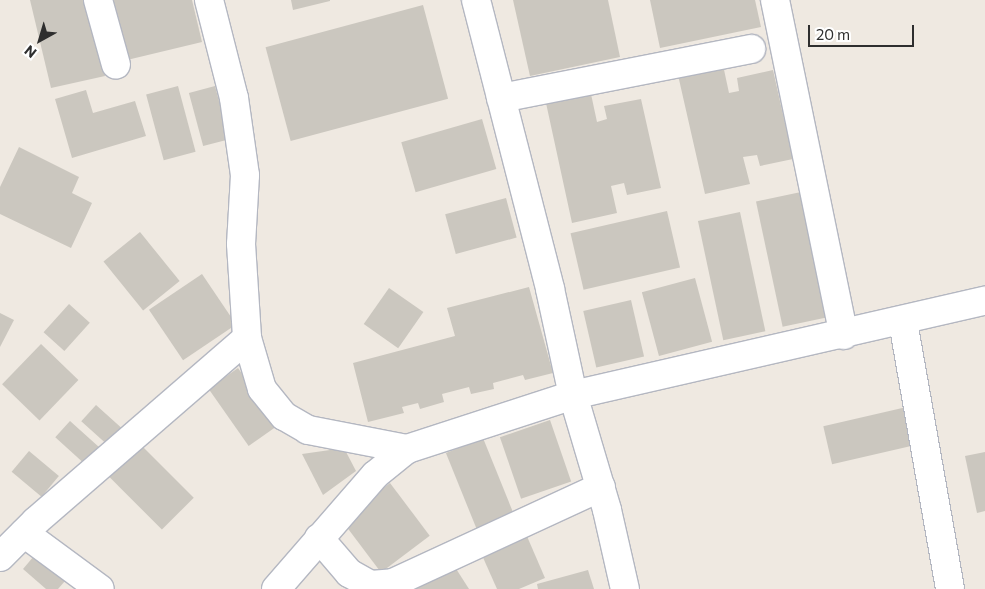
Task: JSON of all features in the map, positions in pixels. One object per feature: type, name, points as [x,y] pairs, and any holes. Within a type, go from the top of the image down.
[{"type":"street","points":[[98,0],[116,65]]},
{"type":"street","points":[[209,0],[234,98],[245,175],[241,244],[247,338],[262,389],[284,416],[308,430],[407,449]]},
{"type":"street","points":[[476,0],[550,289],[573,395],[600,487],[625,589]]},
{"type":"street","points":[[776,0],[844,335]]},
{"type":"street","points":[[501,98],[751,49]]},
{"type":"street","points":[[276,589],[375,475],[407,449],[573,395],[903,322],[985,301]]},
{"type":"street","points":[[903,322],[950,589]]},
{"type":"street","points":[[0,557],[24,533],[247,338]]},
{"type":"street","points":[[319,538],[349,573],[371,585],[393,583],[600,487]]},
{"type":"street","points":[[24,533],[100,589]]},
{"type":"building","points":[[30,0],[86,0],[105,76],[51,88]]},
{"type":"building","points":[[112,0],[192,0],[202,42],[127,60]]},
{"type":"building","points":[[291,0],[330,0],[330,1],[293,10]]},
{"type":"building","points":[[513,0],[608,0],[620,57],[530,76]]},
{"type":"building","points":[[650,0],[755,0],[761,27],[660,48]]},
{"type":"building","points":[[423,5],[448,99],[291,141],[266,47]]},
{"type":"building","points":[[723,65],[729,93],[739,91],[737,78],[773,70],[793,159],[760,166],[757,155],[743,157],[750,184],[705,194],[678,75]]},
{"type":"building","points":[[178,86],[196,152],[164,160],[146,95]]},
{"type":"building","points":[[215,86],[229,139],[203,146],[189,93]]},
{"type":"building","points":[[86,90],[93,113],[135,101],[146,136],[72,158],[55,99]]},
{"type":"building","points":[[591,94],[597,122],[607,119],[604,106],[641,99],[661,188],[627,195],[624,183],[611,186],[617,213],[572,223],[546,103]]},
{"type":"building","points":[[482,119],[496,169],[416,192],[401,142]]},
{"type":"building","points":[[19,147],[79,177],[72,193],[92,203],[71,248],[0,214],[0,187]]},
{"type":"building","points":[[801,192],[828,317],[783,327],[756,202]]},
{"type":"building","points":[[506,198],[517,238],[456,254],[445,214]]},
{"type":"building","points":[[667,211],[680,268],[584,290],[571,233]]},
{"type":"building","points":[[740,212],[765,331],[723,340],[698,221]]},
{"type":"building","points":[[140,232],[180,281],[143,311],[103,262]]},
{"type":"building","points":[[202,274],[236,325],[183,360],[149,310]]},
{"type":"building","points":[[695,278],[712,342],[659,356],[642,292]]},
{"type":"building","points":[[529,287],[553,373],[525,380],[523,375],[493,383],[494,389],[471,394],[469,387],[442,394],[444,402],[420,409],[418,403],[402,407],[404,413],[368,422],[353,363],[455,336],[447,308]]},
{"type":"building","points":[[389,288],[423,312],[398,348],[364,324]]},
{"type":"building","points":[[631,300],[644,357],[596,368],[583,311]]},
{"type":"building","points":[[69,304],[90,323],[64,351],[44,332]]},
{"type":"building","points":[[0,313],[14,320],[0,347]]},
{"type":"building","points":[[41,344],[78,380],[40,420],[2,384]]},
{"type":"building","points":[[238,368],[278,425],[249,446],[209,389]]},
{"type":"building","points":[[96,405],[128,434],[113,450],[81,421]]},
{"type":"building","points":[[911,406],[920,444],[832,464],[823,426]]},
{"type":"building","points":[[550,420],[571,481],[521,499],[500,437]]},
{"type":"building","points":[[70,421],[104,452],[89,468],[55,437]]},
{"type":"building","points":[[483,438],[514,516],[477,531],[446,453]]},
{"type":"building","points":[[140,444],[194,498],[162,530],[108,476]]},
{"type":"building","points":[[344,448],[356,471],[323,495],[302,454]]},
{"type":"building","points":[[29,451],[59,476],[42,497],[12,472]]},
{"type":"building","points":[[985,452],[985,511],[977,513],[965,456]]},
{"type":"building","points":[[390,483],[430,536],[381,572],[341,520]]},
{"type":"building","points":[[526,534],[545,578],[519,589],[497,589],[481,553]]},
{"type":"building","points":[[34,556],[65,581],[58,589],[46,589],[23,569]]},
{"type":"building","points":[[453,564],[469,589],[415,589]]},
{"type":"building","points":[[588,570],[594,589],[538,589],[537,584]]}]
